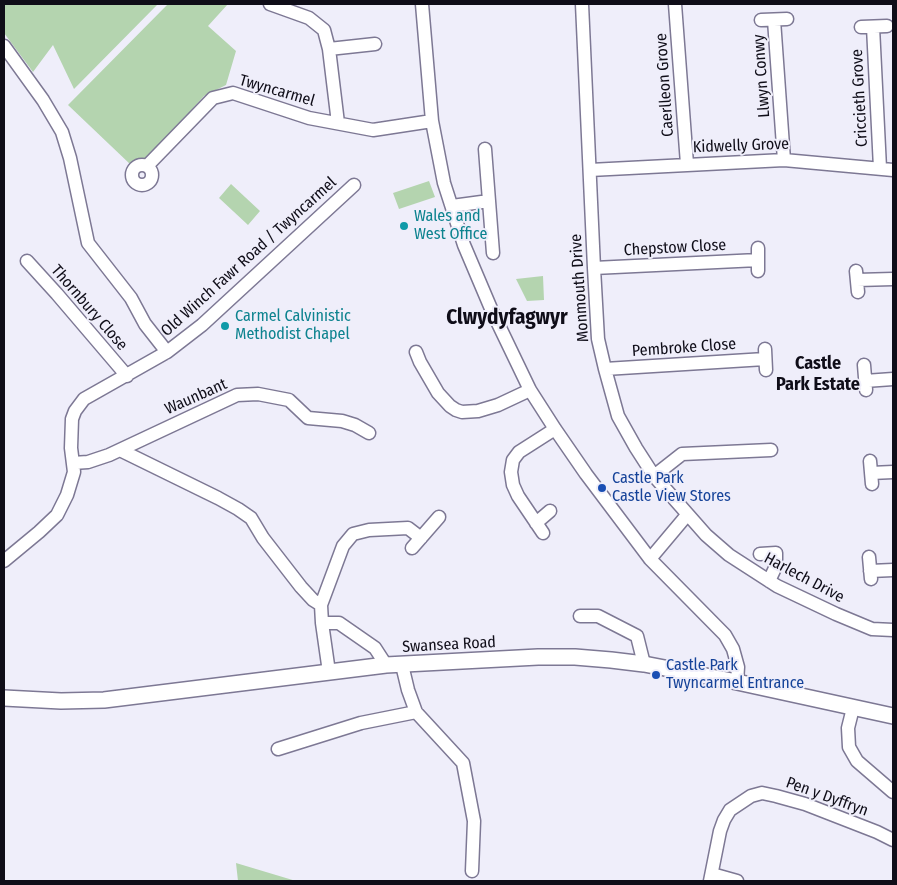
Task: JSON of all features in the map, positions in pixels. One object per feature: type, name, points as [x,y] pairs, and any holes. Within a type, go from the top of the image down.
[{"type":"street","name":"Twyncarmel","points":[[270,4],[309,18],[324,30],[329,49],[338,124]]},
{"type":"street","points":[[422,4],[432,121],[444,183],[464,245],[492,311],[530,390],[555,429],[608,503],[650,559],[725,635],[733,650],[738,667],[737,682]]},
{"type":"street","name":"Monmouth Drive","points":[[582,4],[598,339],[618,416],[654,476],[687,515]]},
{"type":"street","name":"Caerlleon Grove","points":[[675,4],[687,164]]},
{"type":"street","name":"Llwyn Conwy","points":[[761,20],[781,20],[784,160]]},
{"type":"street","name":"Criccieth Grove","points":[[880,168],[867,27],[887,26]]},
{"type":"street","points":[[329,49],[375,44]]},
{"type":"street","points":[[4,46],[62,132],[70,158],[88,243],[132,298],[145,324],[167,352]]},
{"type":"street","name":"Twyncarmel","points":[[147,166],[213,98],[233,93],[309,118],[373,130],[432,121]]},
{"type":"street","points":[[485,149],[493,253]]},
{"type":"street","name":"Kidwelly Grove","points":[[590,170],[784,160],[893,170]]},
{"type":"street","name":"Old Winch Fawr Road / Twyncarmel","points":[[4,561],[40,532],[57,515],[67,495],[74,472],[71,448],[72,419],[75,411],[84,400],[167,352],[202,325],[354,186]]},
{"type":"street","points":[[452,206],[489,201]]},
{"type":"street","name":"Chepstow Close","points":[[594,268],[758,260]]},
{"type":"street","name":"Thornbury Close","points":[[26,261],[57,294],[127,376]]},
{"type":"street","points":[[857,281],[893,279]]},
{"type":"street","points":[[416,352],[438,393],[450,406],[462,412],[478,411],[498,405],[530,390]]},
{"type":"street","name":"Pembroke Close","points":[[605,369],[765,359]]},
{"type":"street","points":[[864,365],[866,386],[893,379]]},
{"type":"street","name":"Waunbant","points":[[73,463],[88,462],[120,450],[237,395],[258,394],[289,400],[308,418],[342,421],[355,424],[369,432]]},
{"type":"street","points":[[550,511],[540,528],[518,496],[513,485],[511,472],[513,460],[519,452],[555,429]]},
{"type":"street","points":[[120,450],[218,498],[251,518],[263,538],[301,587],[313,600],[321,605]]},
{"type":"street","points":[[654,476],[682,454],[772,451]]},
{"type":"street","points":[[871,473],[893,472]]},
{"type":"street","points":[[650,559],[687,515]]},
{"type":"street","name":"Harlech Drive","points":[[687,515],[729,555],[777,586],[872,629],[893,630]]},
{"type":"street","points":[[412,548],[439,518]]},
{"type":"street","points":[[329,672],[321,605],[343,546],[353,534],[369,530],[408,528],[421,538]]},
{"type":"street","points":[[760,554],[776,553],[776,566],[769,580]]},
{"type":"street","points":[[869,557],[870,575],[893,570]]},
{"type":"street","points":[[580,616],[598,616],[636,636],[644,664]]},
{"type":"street","points":[[322,622],[339,623],[375,648],[386,665]]},
{"type":"street","name":"Swansea Road","points":[[4,698],[61,701],[104,700],[386,665],[538,657],[611,660],[644,664],[893,716]]},
{"type":"street","points":[[402,665],[416,712],[463,763],[474,822],[472,871]]},
{"type":"street","name":"Pen y Dyffryn","points":[[853,708],[848,728],[850,747],[857,761],[893,792]]},
{"type":"street","points":[[278,749],[361,724],[416,712]]},
{"type":"street","name":"Pen y Dyffryn","points":[[737,881],[711,878],[720,831],[730,810],[756,794],[762,793],[805,804],[893,840]]},
{"type":"green space","points":[[4,4],[158,4],[74,89],[53,45],[33,72],[4,33]]},
{"type":"green space","points":[[168,4],[228,4],[208,26],[236,51],[226,85],[204,96],[148,159],[138,159],[131,165],[68,105]]},
{"type":"green space","points":[[429,181],[435,197],[399,209],[393,193]]},
{"type":"green space","points":[[231,184],[260,211],[248,225],[219,198]]},
{"type":"green space","points":[[543,276],[544,300],[527,301],[516,279]]},
{"type":"green space","points":[[236,863],[296,881],[238,881]]},
{"type":"place","name":"Wales and West Office","points":[[404,226]]},
{"type":"place","name":"Carmel Calvinistic Methodist Chapel","points":[[225,326]]},
{"type":"place","name":"Castle Park Castle View Stores","points":[[602,488]]},
{"type":"place","name":"Castle Park Twyncarmel Entrance","points":[[656,675]]},
{"type":"district","name":"Clwydyfagwyr","points":[[507,318]]},
{"type":"district","name":"Castle Park Estate","points":[[818,374]]}]
